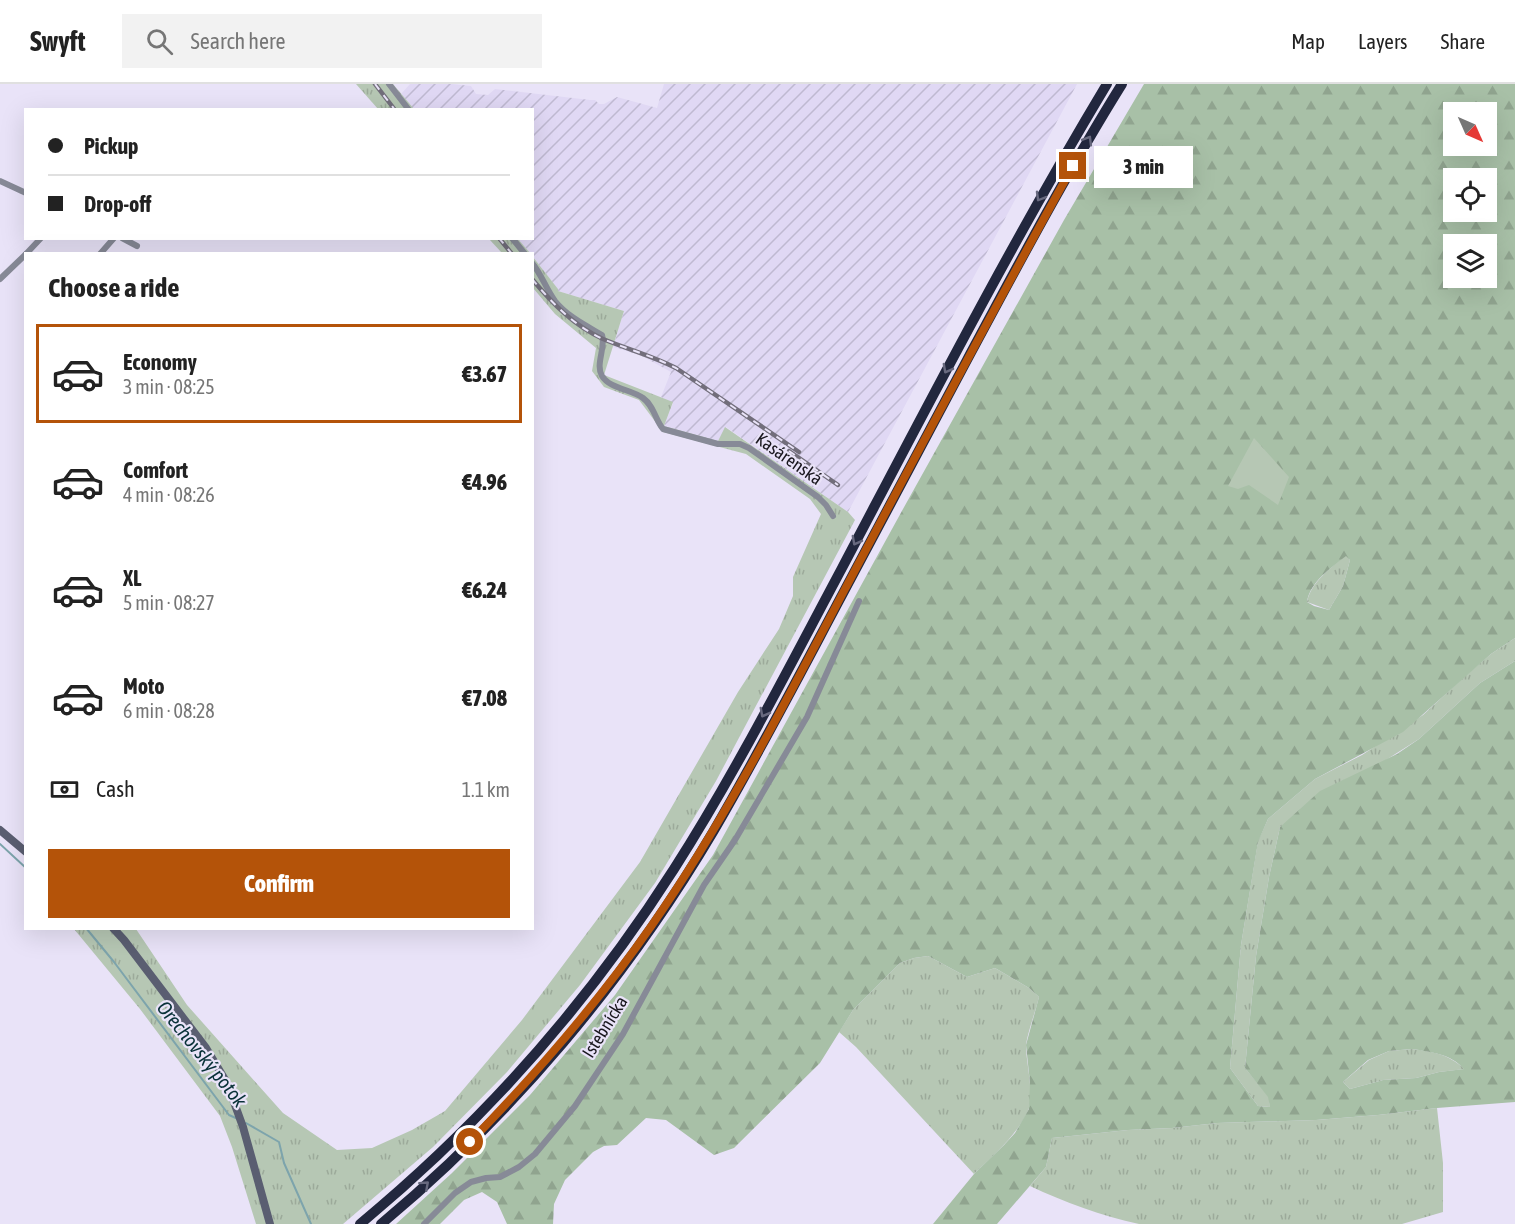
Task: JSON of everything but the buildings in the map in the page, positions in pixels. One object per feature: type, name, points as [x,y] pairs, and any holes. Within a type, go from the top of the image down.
[{"type":"highway","points":[[360,1224],[460,1134],[539,1049],[609,962],[672,872],[734,770],[1006,259],[1069,146],[1107,84]]},
{"type":"highway","points":[[381,1224],[470,1142],[548,1058],[618,972],[683,880],[768,734],[1007,285],[1082,149],[1122,84]]},
{"type":"street","points":[[389,84],[407,108]]},
{"type":"street","points":[[0,181],[24,192]]},
{"type":"street","points":[[28,252],[39,240]]},
{"type":"street","points":[[102,252],[112,240]]},
{"type":"street","points":[[126,240],[137,246]]},
{"type":"street","points":[[0,279],[24,256]]},
{"type":"street","name":"Kasárenská","points":[[534,266],[550,294],[564,310],[602,335],[599,367],[603,376],[608,382],[645,399],[663,429],[718,444],[740,444],[749,448],[818,497],[832,516]]},
{"type":"street","name":"Istebnícka","points":[[424,1224],[455,1193],[471,1182],[486,1178],[500,1178],[519,1167],[534,1154],[575,1106],[623,1034],[704,885],[723,859],[807,717],[859,602]]},
{"type":"street","points":[[0,830],[24,850]]},
{"type":"street","points":[[115,930],[206,1048],[227,1083],[243,1127],[270,1224]]},
{"type":"shaded area","points":[[410,84],[452,84],[471,86],[476,94],[488,95],[495,89],[595,100],[599,104],[604,104],[617,97],[657,108],[664,84],[1077,84],[848,512],[726,427],[718,441],[664,426],[673,403],[661,397],[671,372],[640,355],[613,347],[624,311],[558,291],[534,258],[534,252],[529,252],[519,240],[534,240],[534,108],[413,108],[401,94]]},
{"type":"green space","points":[[356,84],[393,84],[413,108],[377,108]]},
{"type":"green space","points":[[1144,84],[1515,84],[1515,638],[1491,654],[1403,732],[1315,779],[1268,819],[1258,842],[1241,945],[1230,1068],[1258,1106],[1270,1107],[1268,1097],[1245,1068],[1256,956],[1280,827],[1320,791],[1397,754],[1419,739],[1480,683],[1515,661],[1515,1102],[1316,1120],[1217,1123],[1052,1138],[1046,1167],[997,1224],[933,1224],[974,1174],[1015,1133],[1029,1109],[1030,1083],[1026,1045],[1039,997],[1029,988],[995,968],[967,977],[928,956],[900,963],[853,1010],[820,1063],[734,1148],[714,1155],[666,1120],[646,1118],[617,1145],[604,1146],[593,1152],[565,1180],[554,1204],[553,1224],[507,1224],[497,1202],[482,1192],[464,1200],[440,1224],[396,1224],[452,1173],[530,1095],[615,995],[713,855],[1064,220]],"holes":[[[1346,556],[1350,560],[1343,586],[1329,610],[1307,602],[1312,588],[1322,576]],[[1412,1049],[1433,1053],[1453,1060],[1464,1069],[1416,1078],[1383,1080],[1350,1089],[1343,1082],[1368,1060],[1389,1051]]]},
{"type":"green space","points":[[490,240],[519,240],[529,252],[501,252]]},
{"type":"green space","points":[[534,258],[558,291],[624,311],[604,375],[673,402],[664,426],[718,441],[725,427],[848,512],[855,520],[716,781],[655,883],[580,985],[507,1072],[433,1147],[343,1224],[256,1224],[220,1116],[140,1009],[75,930],[137,930],[187,1005],[283,1113],[337,1150],[372,1148],[412,1130],[445,1111],[522,1020],[640,862],[738,692],[779,629],[793,596],[793,577],[821,514],[810,499],[746,454],[663,432],[639,400],[604,387],[592,371],[596,348],[555,314],[534,289]]},
{"type":"green space","points":[[1254,438],[1289,477],[1278,505],[1249,485],[1238,489],[1228,486]]},
{"type":"green space","points":[[1346,555],[1350,560],[1343,586],[1329,610],[1307,602],[1317,582]]},
{"type":"green space","points":[[1515,638],[1515,661],[1480,683],[1419,739],[1280,827],[1256,956],[1245,1068],[1269,1097],[1270,1107],[1258,1106],[1230,1068],[1241,945],[1258,841],[1268,819],[1315,779],[1362,755],[1423,715],[1491,654]]},
{"type":"green space","points":[[928,956],[967,977],[995,968],[1029,988],[1039,997],[1026,1046],[1031,1097],[1028,1111],[1011,1137],[974,1174],[856,1047],[839,1032],[853,1010],[900,963]]},
{"type":"green space","points":[[1412,1049],[1440,1055],[1465,1069],[1416,1078],[1383,1080],[1350,1089],[1343,1082],[1369,1060],[1389,1051]]},
{"type":"green space","points":[[1437,1108],[1443,1163],[1443,1212],[1402,1224],[1139,1224],[1083,1208],[1030,1186],[1046,1167],[1052,1138],[1217,1123],[1316,1120]]},
{"type":"waterway","name":"Orechovský potok","points":[[0,844],[24,866]]},
{"type":"waterway","name":"Orechovský potok","points":[[88,930],[229,1115],[238,1119]]},
{"type":"waterway","name":"Orechovský potok","points":[[246,1123],[279,1142],[284,1163],[311,1224]]},
{"type":"railway","points":[[375,84],[393,108]]},
{"type":"railway","points":[[501,240],[510,252]]},
{"type":"railway","points":[[534,281],[556,305],[582,327],[603,339],[676,368],[799,452]]},
{"type":"railway","points":[[789,451],[838,485]]},
{"type":"route","points":[[470,1142],[510,1101],[584,1016],[683,880],[768,734],[1007,285],[1073,166]]}]
